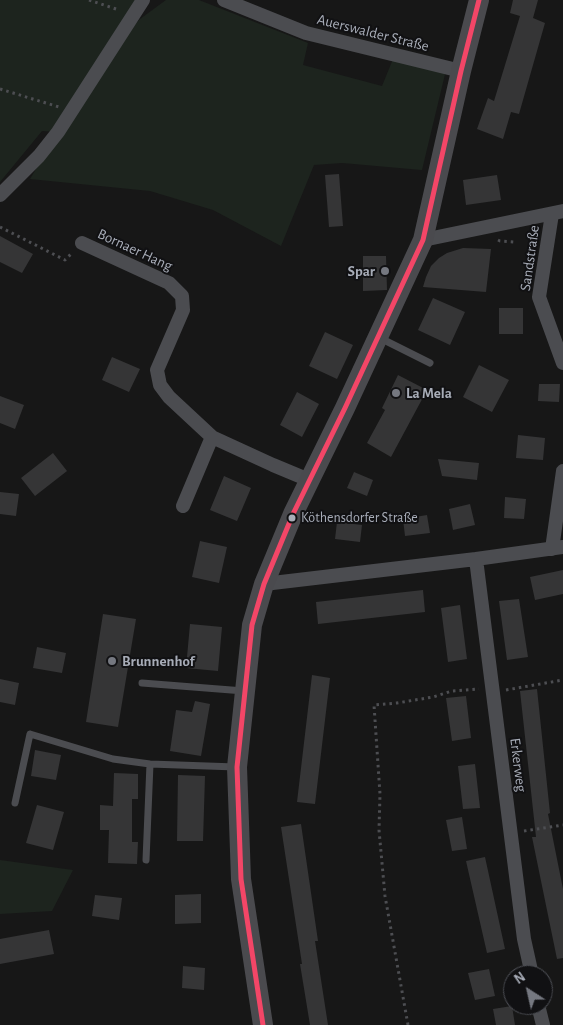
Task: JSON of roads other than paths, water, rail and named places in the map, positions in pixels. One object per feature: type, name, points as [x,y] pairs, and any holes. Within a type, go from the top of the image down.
[{"type":"main road","points":[[263,1025],[241,879],[237,767],[252,625],[264,584],[293,514],[423,240],[479,0]]},
{"type":"street","points":[[0,196],[39,156],[58,132],[142,0]]},
{"type":"street","name":"Auerswalder Straße","points":[[224,0],[306,33],[461,71]]},
{"type":"street","name":"Sandstraße","points":[[423,240],[558,212],[539,297],[563,363]]},
{"type":"street","name":"Bornaer Hang","points":[[82,243],[168,283],[182,296],[183,310],[157,370],[160,385],[169,397],[212,437],[310,480]]},
{"type":"street","points":[[183,506],[212,437]]},
{"type":"street","points":[[264,584],[557,548],[563,472]]},
{"type":"street","name":"Erkerweg","points":[[476,559],[524,939],[530,965]]},
{"type":"lane","points":[[378,337],[430,363]]},
{"type":"lane","points":[[142,683],[244,692]]},
{"type":"lane","points":[[15,803],[30,734],[113,759],[150,764],[237,767]]},
{"type":"lane","points":[[146,860],[150,764]]},
{"type":"place","name":"Spar","points":[[385,271]]},
{"type":"place","name":"La Mela","points":[[396,393]]},
{"type":"place","name":"Köthensdorfer Straße","points":[[292,518]]},
{"type":"place","name":"Brunnenhof","points":[[112,661]]}]
